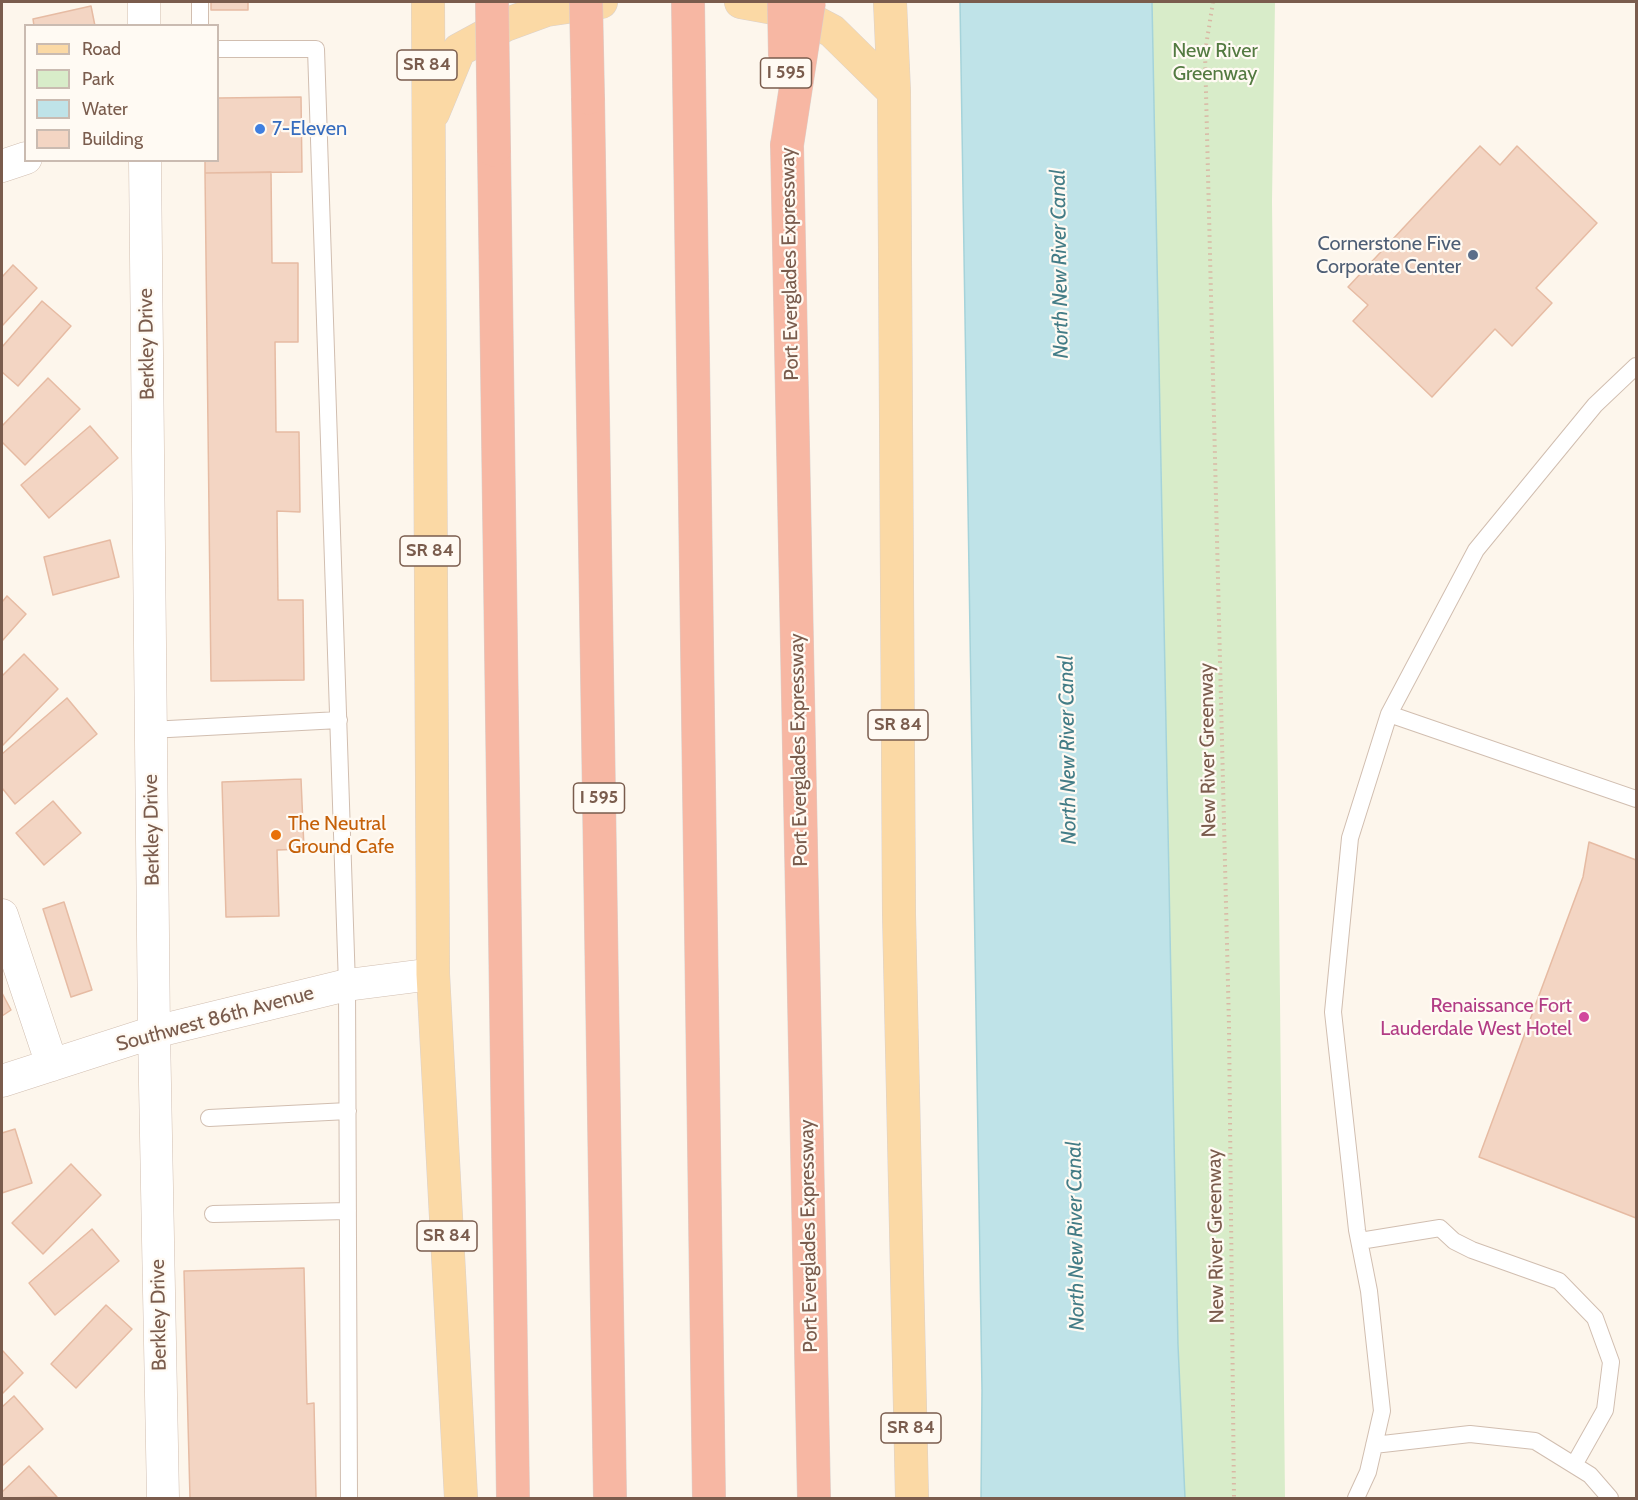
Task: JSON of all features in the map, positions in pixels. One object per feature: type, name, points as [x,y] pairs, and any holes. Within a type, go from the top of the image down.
[{"type":"highway","points":[[492,2],[513,1498]]},
{"type":"highway","name":"I 595","points":[[586,2],[610,1498]]},
{"type":"highway","points":[[688,2],[709,1498]]},
{"type":"highway","name":"Port Everglades Expressway","points":[[784,2],[814,1498]]},
{"type":"highway","points":[[787,145],[809,2]]},
{"type":"main road","name":"SR 84","points":[[428,2],[433,974],[461,1498]]},
{"type":"main road","points":[[427,128],[459,50],[505,25],[546,10],[601,2]]},
{"type":"main road","points":[[741,2],[796,12],[832,31],[894,92]]},
{"type":"main road","name":"SR 84","points":[[890,2],[894,92],[899,914],[912,1498]]},
{"type":"street","points":[[144,2],[144,24]]},
{"type":"street","points":[[2,166],[24,159]]},
{"type":"street","name":"Berkley Drive","points":[[145,162],[154,1032],[163,1498]]},
{"type":"street","points":[[2,915],[51,1065]]},
{"type":"street","name":"Southwest 86th Avenue","points":[[2,1081],[154,1032],[347,985],[433,974]]},
{"type":"lane","points":[[200,2],[200,24]]},
{"type":"lane","points":[[219,49],[316,49],[347,985],[350,1498]]},
{"type":"lane","points":[[1356,1498],[1368,1472],[1382,1411],[1370,1291],[1360,1241],[1333,1012],[1350,838],[1389,714],[1476,550],[1595,405],[1636,366]]},
{"type":"lane","points":[[1389,714],[1636,799]]},
{"type":"lane","points":[[150,730],[339,720]]},
{"type":"lane","points":[[209,1118],[348,1111]]},
{"type":"lane","points":[[213,1214],[348,1211]]},
{"type":"lane","points":[[1360,1241],[1440,1228],[1454,1241],[1472,1250],[1559,1281],[1595,1318],[1611,1362],[1605,1410],[1574,1465]]},
{"type":"lane","points":[[1374,1445],[1480,1435],[1535,1441],[1590,1475],[1610,1498]]},
{"type":"path","name":"New River Greenway","points":[[1213,2],[1205,52],[1229,1026],[1233,1498]]},
{"type":"green space","name":"New River Greenway","points":[[1152,2],[1275,2],[1272,201],[1285,1498],[1185,1498],[1178,1345]]},
{"type":"water","name":"North New River Canal","points":[[960,2],[1152,2],[1178,1345],[1185,1498],[981,1498],[982,1390]]},
{"type":"building","points":[[211,2],[248,2],[248,10],[211,10]]},
{"type":"building","points":[[91,6],[95,24],[34,24],[33,19]]},
{"type":"building","name":"7-Eleven","points":[[301,97],[302,172],[205,173],[205,162],[219,162],[219,98]]},
{"type":"building","name":"Cornerstone Five Corporate Center","points":[[1480,146],[1500,165],[1517,146],[1597,223],[1536,288],[1552,303],[1512,346],[1495,329],[1432,397],[1353,321],[1368,305],[1348,287]]},
{"type":"building","points":[[271,172],[272,263],[298,263],[298,342],[275,342],[276,432],[299,432],[300,512],[277,511],[278,600],[303,600],[304,680],[211,681],[205,173]]},
{"type":"building","points":[[13,265],[37,288],[2,326],[2,277]]},
{"type":"building","points":[[42,301],[71,326],[18,386],[2,372],[2,347]]},
{"type":"building","points":[[48,378],[80,409],[25,465],[2,442],[2,426]]},
{"type":"building","points":[[90,426],[118,458],[49,518],[21,485]]},
{"type":"building","points":[[110,540],[119,577],[53,595],[44,557]]},
{"type":"building","points":[[7,596],[26,614],[2,641],[2,602]]},
{"type":"building","points":[[24,654],[58,689],[2,746],[2,676]]},
{"type":"building","points":[[67,698],[97,734],[15,804],[2,788],[2,754]]},
{"type":"building","points":[[301,779],[304,849],[277,850],[279,916],[226,917],[222,782]]},
{"type":"building","points":[[53,801],[81,833],[44,865],[16,833]]},
{"type":"building","name":"Renaissance Fort Lauderdale West Hotel","points":[[1589,842],[1636,860],[1636,1218],[1479,1157],[1583,877]]},
{"type":"building","points":[[64,902],[92,990],[71,997],[43,909]]},
{"type":"building","points":[[2,993],[11,1010],[2,1016]]},
{"type":"building","points":[[15,1129],[32,1183],[2,1193],[2,1133]]},
{"type":"building","points":[[71,1164],[101,1195],[43,1254],[12,1223]]},
{"type":"building","points":[[92,1229],[119,1261],[55,1315],[29,1283]]},
{"type":"building","points":[[304,1268],[307,1404],[314,1403],[316,1498],[190,1498],[184,1271]]},
{"type":"building","points":[[106,1305],[132,1329],[76,1388],[51,1364]]},
{"type":"building","points":[[2,1350],[23,1373],[2,1394]]},
{"type":"building","points":[[14,1396],[43,1429],[2,1466],[2,1407]]},
{"type":"building","points":[[29,1466],[57,1497],[2,1498],[2,1492]]},
{"type":"place","name":"7-Eleven","points":[[260,129]]},
{"type":"place","name":"Cornerstone Five Corporate Center","points":[[1473,255]]},
{"type":"place","name":"The Neutral Ground Cafe","points":[[276,835]]},
{"type":"place","name":"Renaissance Fort Lauderdale West Hotel","points":[[1584,1017]]}]
